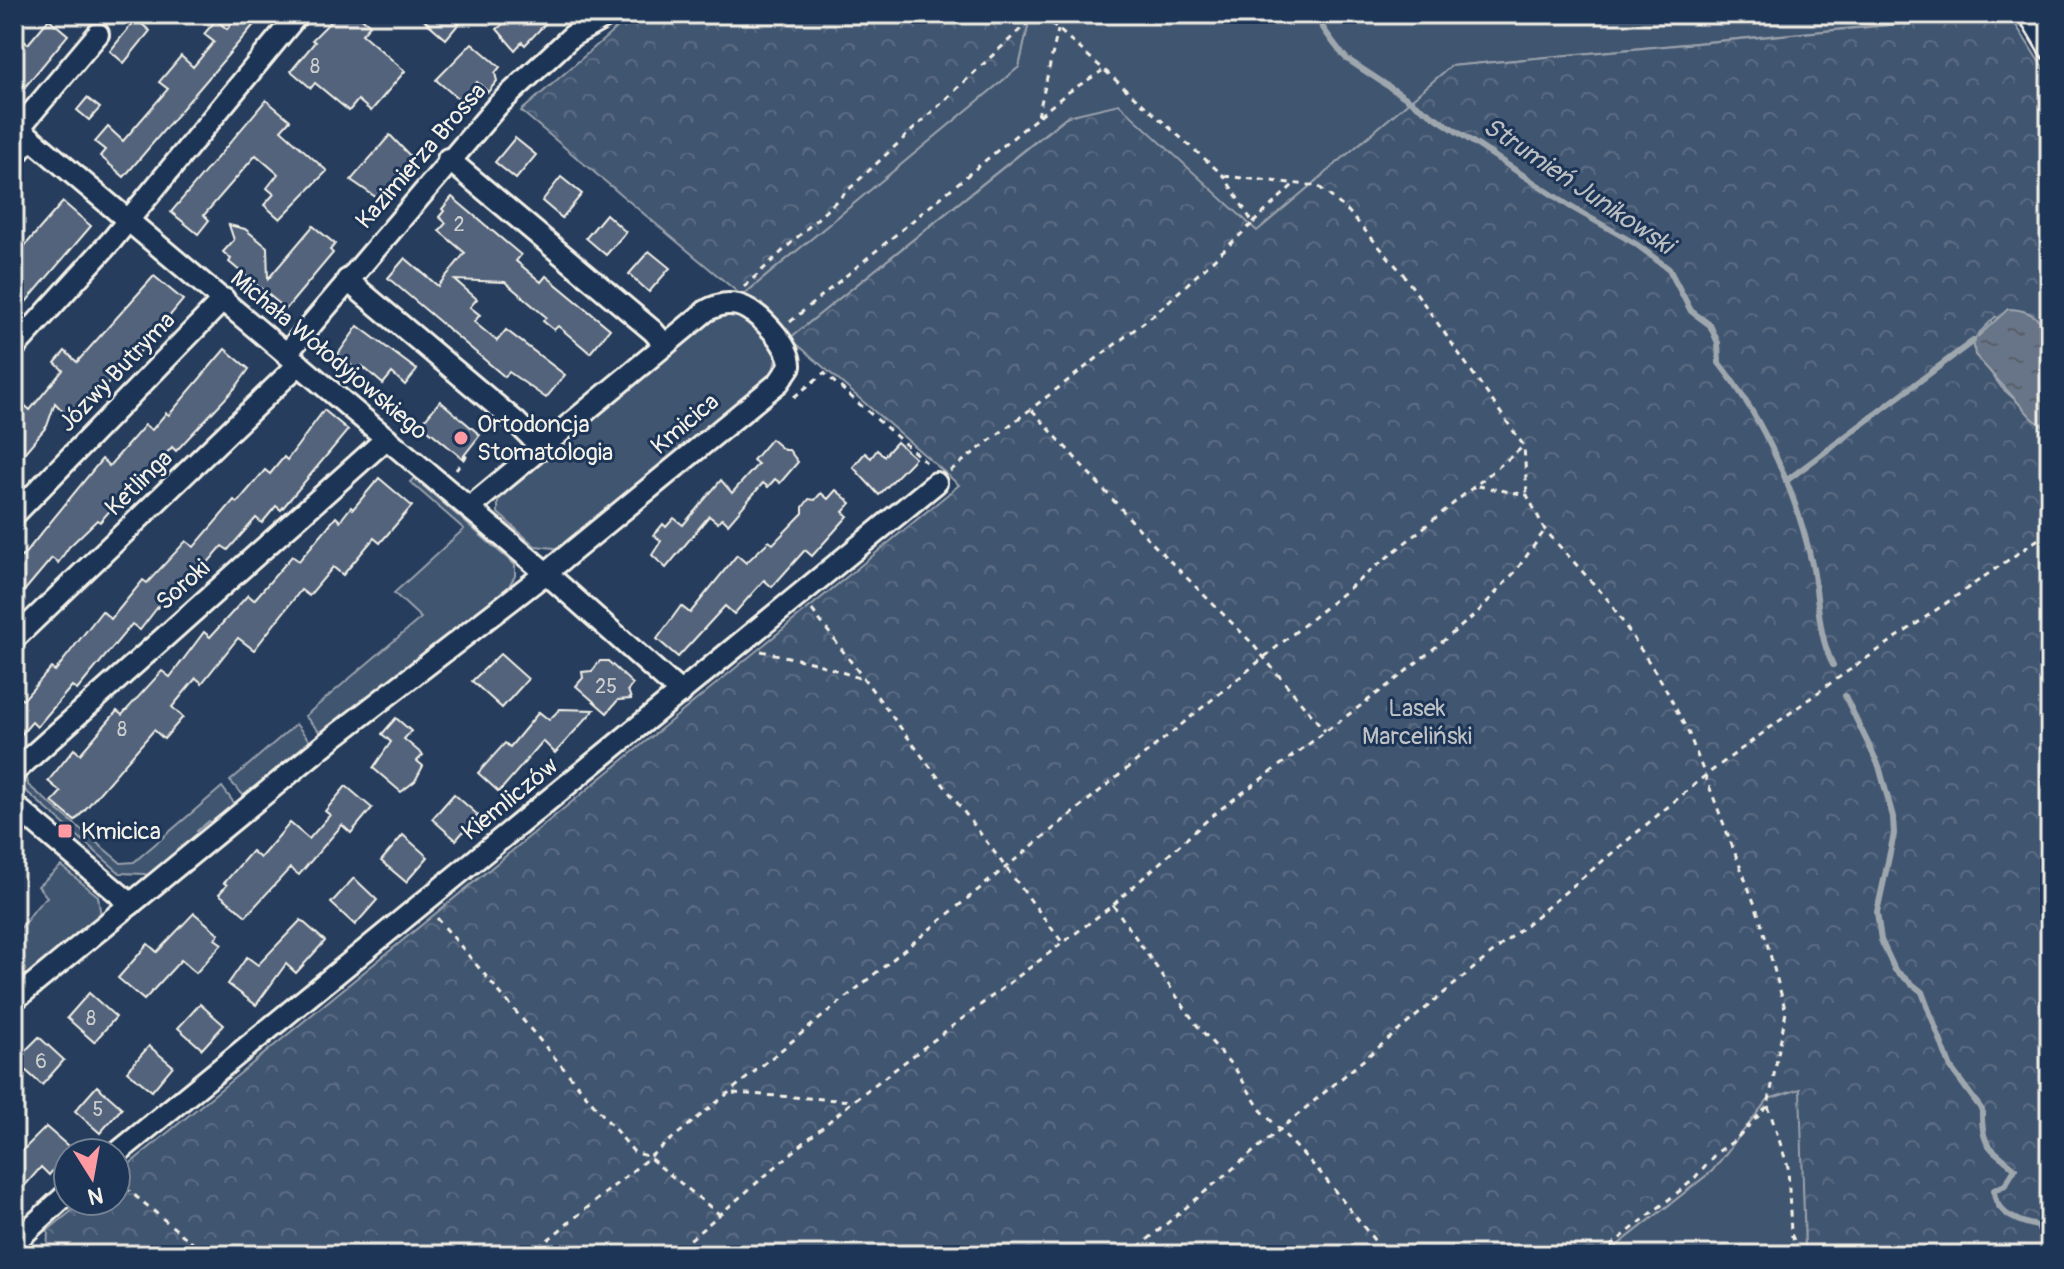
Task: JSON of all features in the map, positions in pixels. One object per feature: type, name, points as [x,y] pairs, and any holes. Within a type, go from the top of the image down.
[{"type":"street","points":[[14,348],[128,219],[298,14]]},
{"type":"street","name":"Kazimierza Brossa","points":[[293,358],[347,280],[448,159],[576,22],[611,14]]},
{"type":"street","points":[[2029,14],[2050,49]]},
{"type":"street","points":[[14,157],[21,130],[98,34]]},
{"type":"street","name":"Michała Wołodyjowskiego","points":[[21,130],[546,573],[681,693]]},
{"type":"street","points":[[448,159],[653,331],[665,345],[469,508]]},
{"type":"street","points":[[347,280],[541,447]]},
{"type":"street","name":"Józwy Butryma","points":[[14,515],[224,299]]},
{"type":"street","name":"Kmicica","points":[[14,1000],[357,719],[546,573],[779,382],[790,366],[786,343],[737,304],[716,305],[665,345]]},
{"type":"street","name":"Ketlinga","points":[[14,639],[293,358]]},
{"type":"street","name":"Soroki","points":[[14,772],[387,438]]},
{"type":"street","name":"Kiemliczów","points":[[132,1141],[681,693],[936,475]]},
{"type":"street","points":[[14,805],[131,904]]},
{"type":"street","points":[[28,1255],[14,1245],[26,1228],[52,1206]]},
{"type":"path","points":[[738,293],[1039,14],[1224,176],[1253,223]]},
{"type":"path","points":[[1037,117],[1058,30]]},
{"type":"path","points":[[779,331],[1037,117],[1102,71]]},
{"type":"path","points":[[1224,176],[1318,186],[1348,211],[1403,274],[1524,446],[1527,495],[1545,530],[1609,601],[1662,682],[1706,775],[1760,918],[1783,994],[1785,1020],[1776,1053],[1775,1082],[1768,1106],[1734,1141],[1716,1153],[1692,1181],[1599,1255]]},
{"type":"path","points":[[783,400],[800,394],[824,373],[936,475],[948,473],[1156,313],[1296,183]]},
{"type":"path","points":[[1032,410],[1265,659],[1325,731]]},
{"type":"path","points":[[529,1255],[647,1156],[733,1093],[1004,868],[1524,446]]},
{"type":"path","points":[[451,476],[470,451]]},
{"type":"path","points":[[1478,486],[1527,495]]},
{"type":"path","points":[[672,1255],[853,1101],[1113,905],[1214,814],[1394,681],[1476,614],[1515,572],[1545,530]]},
{"type":"path","points":[[1129,1255],[1706,775],[1828,685],[2050,531]]},
{"type":"path","points":[[808,605],[1062,942]]},
{"type":"path","points":[[752,650],[815,663],[865,680]]},
{"type":"path","points":[[1113,905],[1196,1024],[1236,1070],[1246,1090],[1274,1126],[1281,1129],[1386,1255]]},
{"type":"path","points":[[429,910],[502,992],[634,1152],[647,1156],[719,1214]]},
{"type":"path","points":[[733,1093],[853,1101]]},
{"type":"path","points":[[1768,1106],[1788,1167],[1791,1234],[1801,1255]]},
{"type":"path","points":[[132,1193],[207,1255]]},
{"type":"green space","points":[[633,14],[1014,14],[1028,26],[1019,67],[742,296],[521,111]]},
{"type":"green space","points":[[1014,14],[2001,14],[1451,66],[1257,232],[1067,116],[790,338],[742,296],[1019,67],[1028,26]]},
{"type":"green space","name":"Lasek Marceliński","points":[[2009,14],[2050,79],[2050,336],[2045,324],[1995,317],[1979,333],[1973,348],[2002,388],[2050,431],[2050,1255],[1811,1255],[1805,1246],[1800,1089],[1768,1099],[1712,1171],[1605,1255],[47,1255],[48,1230],[64,1217],[132,1217],[132,1162],[959,485],[790,338],[1068,116],[1119,104],[1257,231],[1451,66]]},
{"type":"green space","points":[[736,311],[779,345],[772,376],[557,553],[554,548],[535,546],[498,513],[498,501],[505,494],[502,490],[713,314]]},
{"type":"green space","points":[[414,478],[515,565],[515,576],[510,584],[513,588],[323,736],[305,716],[421,618],[394,593],[464,529],[410,482]]},
{"type":"green space","points":[[296,724],[312,744],[245,797],[230,781]]},
{"type":"green space","points":[[27,777],[28,785],[121,863],[134,862],[222,787],[237,807],[213,824],[209,821],[197,831],[199,835],[148,877],[145,874],[120,873],[19,785]]},
{"type":"green space","points":[[61,866],[98,896],[101,917],[14,988],[14,959],[21,953],[14,945],[14,935],[47,897],[38,886]]},
{"type":"green space","points":[[1801,1088],[1805,1246],[1811,1255],[1605,1255],[1712,1171],[1768,1099]]},
{"type":"water","points":[[2008,309],[2033,316],[2043,324],[2050,336],[2050,431],[2032,418],[1975,355],[1973,341]]},
{"type":"building","points":[[240,14],[263,14],[124,177],[100,156],[105,150],[95,142],[108,127],[123,141],[168,89],[159,82],[181,56],[193,67],[214,42],[204,34],[216,20],[227,29]]},
{"type":"building","points":[[338,14],[357,14],[370,25],[362,34],[405,71],[371,111],[358,100],[349,111],[315,83],[311,88],[291,71],[315,42],[312,40]]},
{"type":"building","points":[[417,14],[467,14],[446,39]]},
{"type":"building","points":[[515,14],[539,14],[546,23],[525,45],[522,42],[515,50],[497,29]]},
{"type":"building","points":[[49,19],[68,35],[24,88],[14,79],[14,33],[28,44]]},
{"type":"building","points":[[136,19],[150,31],[124,63],[110,51]]},
{"type":"building","points":[[472,43],[500,67],[495,73],[497,81],[488,92],[477,82],[461,101],[436,80]]},
{"type":"building","points":[[87,98],[100,108],[89,120],[77,110]]},
{"type":"building","points":[[266,100],[290,120],[281,130],[327,171],[280,219],[264,205],[274,194],[267,188],[278,174],[256,155],[204,215],[209,220],[198,234],[171,212]]},
{"type":"building","points":[[390,135],[414,160],[380,200],[351,180]]},
{"type":"building","points":[[515,138],[536,155],[516,179],[495,162]]},
{"type":"building","points":[[561,177],[582,194],[562,218],[542,201]]},
{"type":"building","points":[[452,197],[521,255],[516,261],[541,282],[546,276],[610,329],[590,353],[558,326],[554,330],[543,321],[546,317],[505,282],[455,280],[477,299],[470,307],[480,315],[474,322],[497,341],[506,330],[565,375],[546,398],[509,372],[505,377],[388,278],[405,258],[438,286],[465,253],[439,231],[446,223],[439,217],[444,211],[442,209]]},
{"type":"building","points":[[63,202],[91,226],[14,316],[14,258]]},
{"type":"building","points":[[606,214],[626,232],[606,255],[586,238]]},
{"type":"building","points":[[229,225],[245,229],[267,247],[268,279],[313,226],[335,244],[330,250],[333,253],[286,309],[229,262],[231,259],[223,252],[234,240]]},
{"type":"building","points":[[649,251],[670,268],[649,292],[629,274]]},
{"type":"building","points":[[154,276],[183,300],[133,360],[130,357],[106,386],[102,383],[71,420],[55,403],[47,426],[14,465],[14,396],[30,410],[63,370],[55,363],[65,351],[77,362]]},
{"type":"building","points":[[358,326],[417,370],[405,385],[392,373],[383,384],[362,366],[358,371],[338,354]]},
{"type":"building","points":[[225,349],[249,369],[236,387],[176,451],[172,447],[143,481],[139,477],[100,522],[97,520],[69,547],[58,563],[52,558],[14,603],[14,551],[22,557],[102,459],[109,466],[145,425],[152,430],[166,413],[169,415]]},
{"type":"building","points":[[440,401],[480,435],[462,458],[421,424]]},
{"type":"building","points":[[324,410],[348,430],[281,510],[276,506],[262,523],[256,518],[228,550],[222,546],[184,591],[181,589],[164,599],[140,630],[132,624],[77,690],[72,686],[37,727],[32,722],[14,743],[14,694],[23,700],[51,668],[55,671],[102,611],[111,619],[143,580],[147,583],[186,541],[194,547],[234,500],[237,503],[265,470],[270,474],[284,457],[287,460]]},
{"type":"building","points":[[771,439],[784,450],[789,450],[798,462],[780,483],[775,479],[768,487],[763,483],[728,524],[722,518],[718,523],[709,516],[666,568],[652,555],[661,541],[654,535],[663,524],[666,527],[674,518],[683,525],[721,480],[732,493],[758,464],[753,460]]},
{"type":"building","points":[[897,442],[915,458],[879,495],[853,467],[865,453],[871,458],[877,450],[884,456]]},
{"type":"building","points":[[379,478],[412,506],[380,543],[374,538],[343,575],[333,567],[309,596],[301,590],[254,650],[238,638],[202,683],[196,678],[172,707],[183,717],[164,739],[154,730],[75,821],[52,802],[61,792],[48,781],[74,749],[80,754],[117,711],[122,715],[162,671],[170,677],[204,632],[210,637],[248,595],[254,600],[292,556],[299,561],[336,517],[340,521]]},
{"type":"building","points":[[836,490],[851,503],[843,512],[848,516],[812,556],[805,550],[772,587],[764,580],[734,614],[725,606],[678,657],[657,639],[681,606],[690,613],[737,555],[746,563],[769,541],[773,544],[803,513],[809,499],[815,500],[821,493],[828,499]]},
{"type":"building","points":[[500,654],[528,679],[502,708],[472,681]]},
{"type":"building","points":[[600,661],[608,661],[633,684],[628,690],[631,699],[618,700],[607,713],[576,686],[583,678],[582,672],[592,671]]},
{"type":"building","points":[[560,709],[594,710],[555,753],[543,741],[499,792],[478,773],[505,743],[510,747],[539,712],[549,720]]},
{"type":"building","points":[[396,718],[411,731],[404,739],[423,755],[417,761],[423,766],[415,781],[401,792],[373,768],[391,742],[382,734]]},
{"type":"building","points":[[346,786],[372,808],[351,833],[342,825],[299,875],[290,868],[246,916],[219,894],[227,885],[224,883],[252,851],[260,858],[290,823],[309,839],[330,815],[325,811]]},
{"type":"building","points":[[454,794],[478,815],[456,840],[432,819]]},
{"type":"building","points":[[403,835],[428,857],[406,882],[381,861]]},
{"type":"building","points":[[354,878],[377,900],[355,925],[331,903]]},
{"type":"building","points":[[194,913],[219,934],[215,939],[222,944],[196,973],[181,960],[144,1000],[118,978],[148,944],[157,952]]},
{"type":"building","points":[[301,920],[325,941],[296,973],[286,964],[256,1005],[228,984],[247,957],[258,965]]},
{"type":"building","points":[[89,993],[116,1017],[94,1042],[67,1018]]},
{"type":"building","points":[[200,1004],[224,1025],[202,1049],[178,1028]]},
{"type":"building","points":[[39,1037],[64,1060],[42,1085],[15,1061]]},
{"type":"building","points":[[149,1046],[173,1066],[152,1091],[127,1071]]},
{"type":"building","points":[[97,1086],[122,1108],[100,1133],[75,1111]]},
{"type":"building","points":[[46,1127],[58,1137],[52,1137],[52,1172],[49,1175],[41,1167],[14,1198],[14,1159]]},
{"type":"waterway","name":"Strumień Junikowski","points":[[1315,14],[1347,59],[1571,207],[1636,244],[1669,269],[1691,311],[1710,325],[1718,343],[1719,363],[1751,410],[1789,487],[1807,542],[1822,630],[1833,665]]},
{"type":"waterway","points":[[1786,481],[1973,341]]},
{"type":"waterway","name":"Strumień Junikowski","points":[[1845,696],[1879,766],[1893,817],[1894,834],[1877,912],[1881,940],[1895,970],[1922,992],[1951,1068],[1982,1110],[1986,1140],[2015,1169],[2005,1185],[1994,1190],[1998,1205],[2015,1219],[2037,1226],[2050,1243]]},
{"type":"place","name":"Ortodoncja Stomatologia","points":[[461,438]]},
{"type":"place","name":"Kmicica","points":[[65,831]]}]
